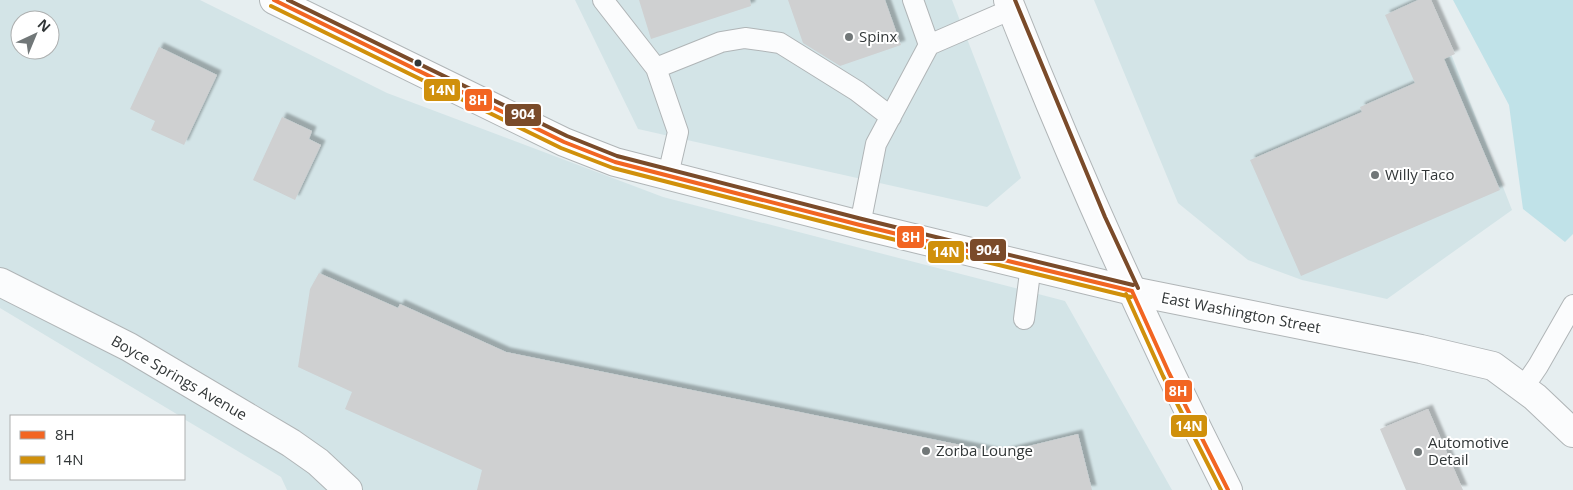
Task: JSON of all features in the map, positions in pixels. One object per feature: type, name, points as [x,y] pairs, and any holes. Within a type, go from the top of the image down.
[{"type":"street","name":"East Washington Street","points":[[274,0],[564,142],[615,162],[860,225],[1031,264],[1132,290],[1421,349],[1492,366],[1523,388],[1573,433]]},
{"type":"street","points":[[1010,4],[1099,220],[1169,373],[1228,490]]},
{"type":"street","name":"Boyce Springs Avenue","points":[[0,282],[38,299],[129,348],[291,443],[318,462],[348,490]]},
{"type":"lane","points":[[603,0],[656,68],[678,132],[668,175]]},
{"type":"lane","points":[[913,0],[929,45]]},
{"type":"lane","points":[[860,225],[876,144],[929,45],[1010,4]]},
{"type":"lane","points":[[656,68],[721,42],[745,38],[780,43],[857,91],[891,117]]},
{"type":"lane","points":[[1024,319],[1031,264]]},
{"type":"lane","points":[[1523,388],[1573,305]]},
{"type":"shaded area","points":[[0,0],[200,0],[387,93],[663,197],[1065,301],[1172,490],[287,490],[281,477],[185,420],[185,415],[178,415],[0,308]]},
{"type":"shaded area","points":[[575,0],[952,0],[1021,178],[987,207],[638,129]]},
{"type":"shaded area","points":[[1094,0],[1430,0],[1512,210],[1387,299],[1302,280],[1248,260],[1178,203]]},
{"type":"shaded area","points":[[1453,0],[1573,0],[1573,234],[1565,242],[1523,209],[1509,105]]},
{"type":"building","points":[[639,0],[750,0],[751,6],[651,39]]},
{"type":"building","name":"Spinx","points":[[788,0],[885,0],[901,45],[840,66],[803,43]]},
{"type":"building","name":"Willy Taco","points":[[1418,0],[1431,0],[1455,54],[1444,59],[1500,190],[1301,276],[1250,160],[1362,112],[1360,107],[1415,83],[1385,15]]},
{"type":"building","points":[[159,47],[217,75],[184,145],[151,130],[155,121],[130,109]]},
{"type":"building","points":[[282,117],[312,131],[309,139],[321,145],[295,200],[253,180]]},
{"type":"building","points":[[319,273],[398,308],[400,304],[506,352],[1000,453],[1078,434],[1092,490],[477,490],[482,470],[345,409],[352,392],[298,367],[310,289]]},
{"type":"building","name":"Automotive Detail","points":[[1428,409],[1463,490],[1406,490],[1380,429]]},
{"type":"transit line","name":"8H","points":[[274,0],[564,142],[615,162],[860,225],[1132,291]]},
{"type":"transit line","name":"904","points":[[288,0],[567,136],[617,156],[862,219],[1133,285]]},
{"type":"transit line","name":"904","points":[[1015,0],[1105,217],[1138,288]]},
{"type":"transit line","name":"14N","points":[[271,6],[561,148],[613,168],[859,231],[1131,297]]},
{"type":"transit line","name":"8H","points":[[1132,291],[1169,373],[1228,490]]},
{"type":"transit line","name":"14N","points":[[1126,294],[1163,376],[1221,490]]},
{"type":"place","name":"Spinx","points":[[849,37]]},
{"type":"place","name":"Willy Taco","points":[[1375,175]]},
{"type":"place","name":"Zorba Lounge","points":[[926,451]]},
{"type":"place","name":"Automotive Detail","points":[[1418,452]]}]
